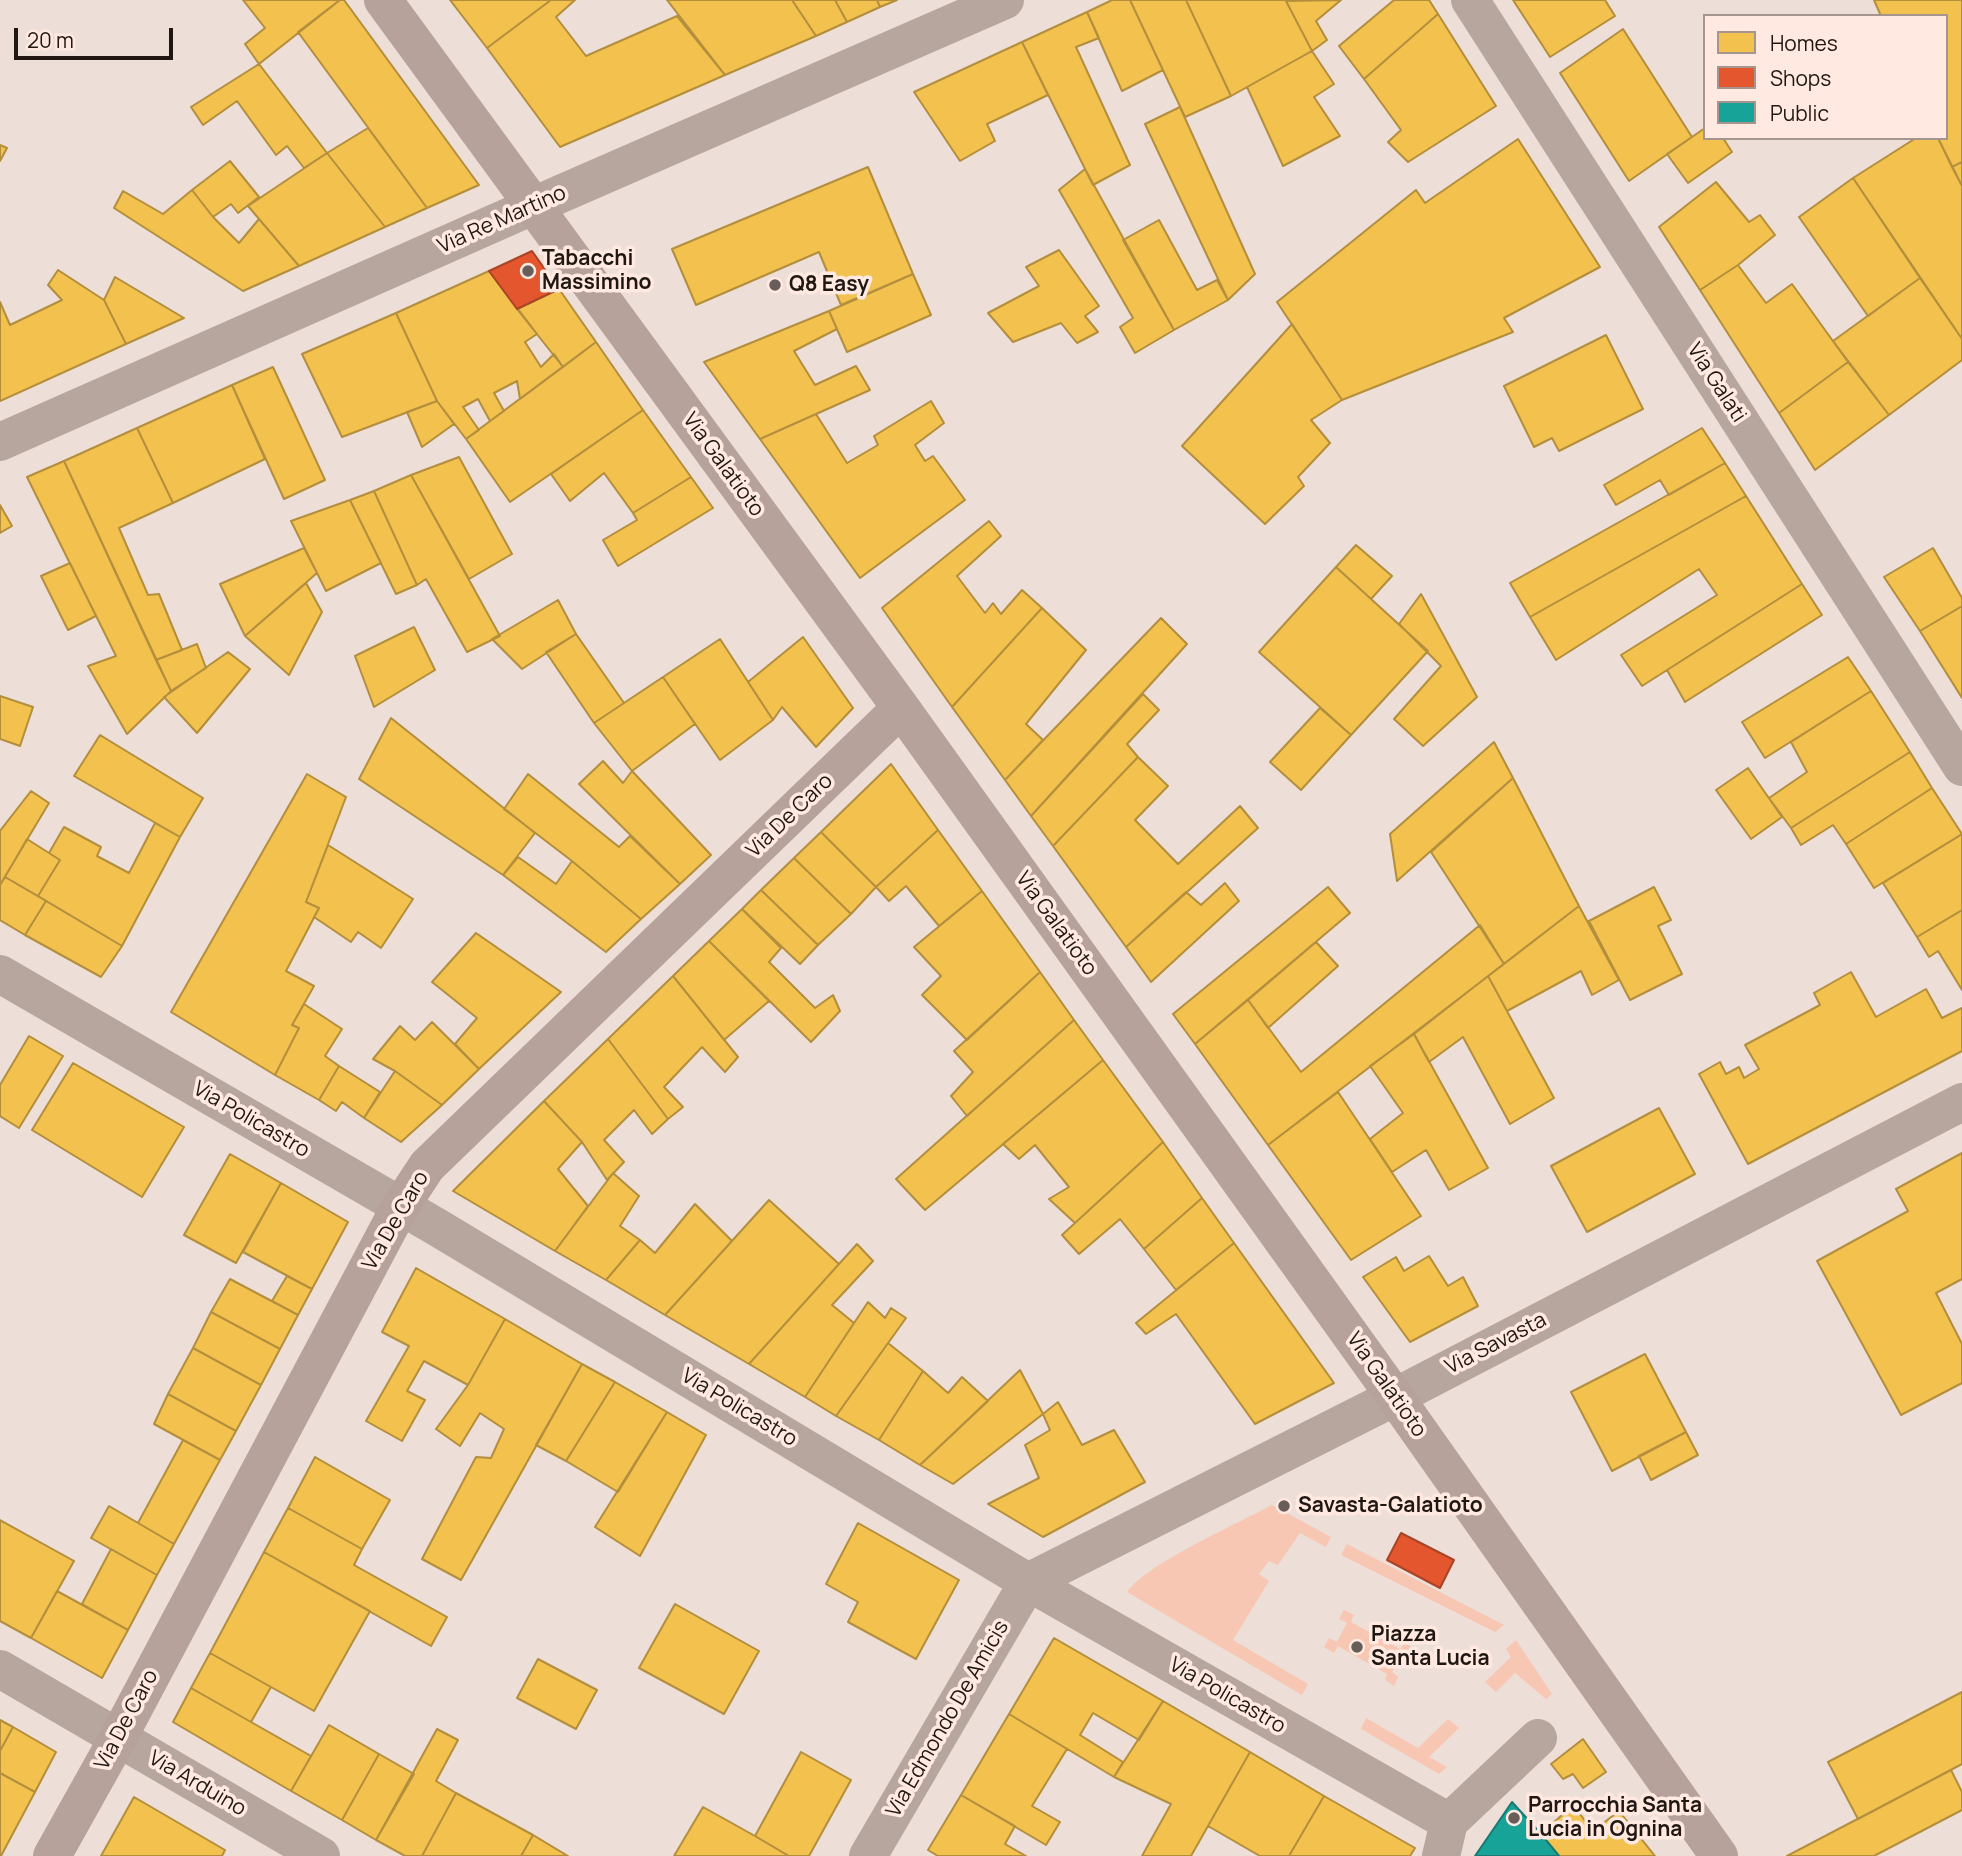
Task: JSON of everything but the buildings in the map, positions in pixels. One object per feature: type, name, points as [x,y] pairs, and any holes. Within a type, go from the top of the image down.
[{"type":"main road","name":"Via Galatioto","points":[[383,0],[901,708],[1395,1397],[1719,1856]]},
{"type":"main road","name":"Via De Caro","points":[[52,1856],[118,1738],[400,1206],[427,1166],[901,708]]},
{"type":"street","name":"Via Re Martino","points":[[0,442],[1005,0]]},
{"type":"street","name":"Via Galati","points":[[1470,0],[1962,767]]},
{"type":"street","name":"Via Policastro","points":[[0,974],[400,1206],[1028,1582],[1445,1839]]},
{"type":"street","name":"Via Savasta","points":[[1028,1582],[1395,1397],[1962,1102]]},
{"type":"street","name":"Via Edmondo De Amicis","points":[[868,1856],[1028,1582]]},
{"type":"street","name":"Via Arduino","points":[[0,1669],[321,1856]]},
{"type":"street","points":[[1445,1839],[1538,1738]]},
{"type":"shaded area","points":[[1272,1505],[1331,1537],[1326,1547],[1300,1533],[1278,1565],[1269,1561],[1259,1574],[1269,1581],[1233,1640],[1308,1684],[1302,1695],[1127,1592],[1173,1557]]},
{"type":"shaded area","points":[[1347,1544],[1504,1625],[1495,1632],[1341,1555]]},
{"type":"shaded area","points":[[1344,1610],[1354,1615],[1351,1622],[1400,1649],[1405,1643],[1414,1648],[1410,1657],[1402,1653],[1392,1672],[1398,1677],[1394,1686],[1385,1680],[1387,1674],[1338,1646],[1334,1653],[1324,1647],[1329,1638],[1337,1642],[1347,1623],[1339,1619]]},
{"type":"shaded area","points":[[1516,1640],[1552,1694],[1546,1699],[1515,1673],[1496,1692],[1485,1682],[1511,1657],[1506,1649]]},
{"type":"shaded area","points":[[1366,1718],[1418,1748],[1448,1719],[1459,1728],[1429,1757],[1447,1767],[1439,1774],[1361,1729]]},
{"type":"place","name":"Tabacchi Massimino","points":[[528,271]]},
{"type":"place","name":"Q8 Easy","points":[[775,285]]},
{"type":"place","name":"Savasta-Galatioto","points":[[1284,1506]]},
{"type":"place","name":"Piazza Santa Lucia","points":[[1357,1647]]},
{"type":"place","name":"Parrocchia Santa Lucia in Ognina","points":[[1514,1818]]}]
